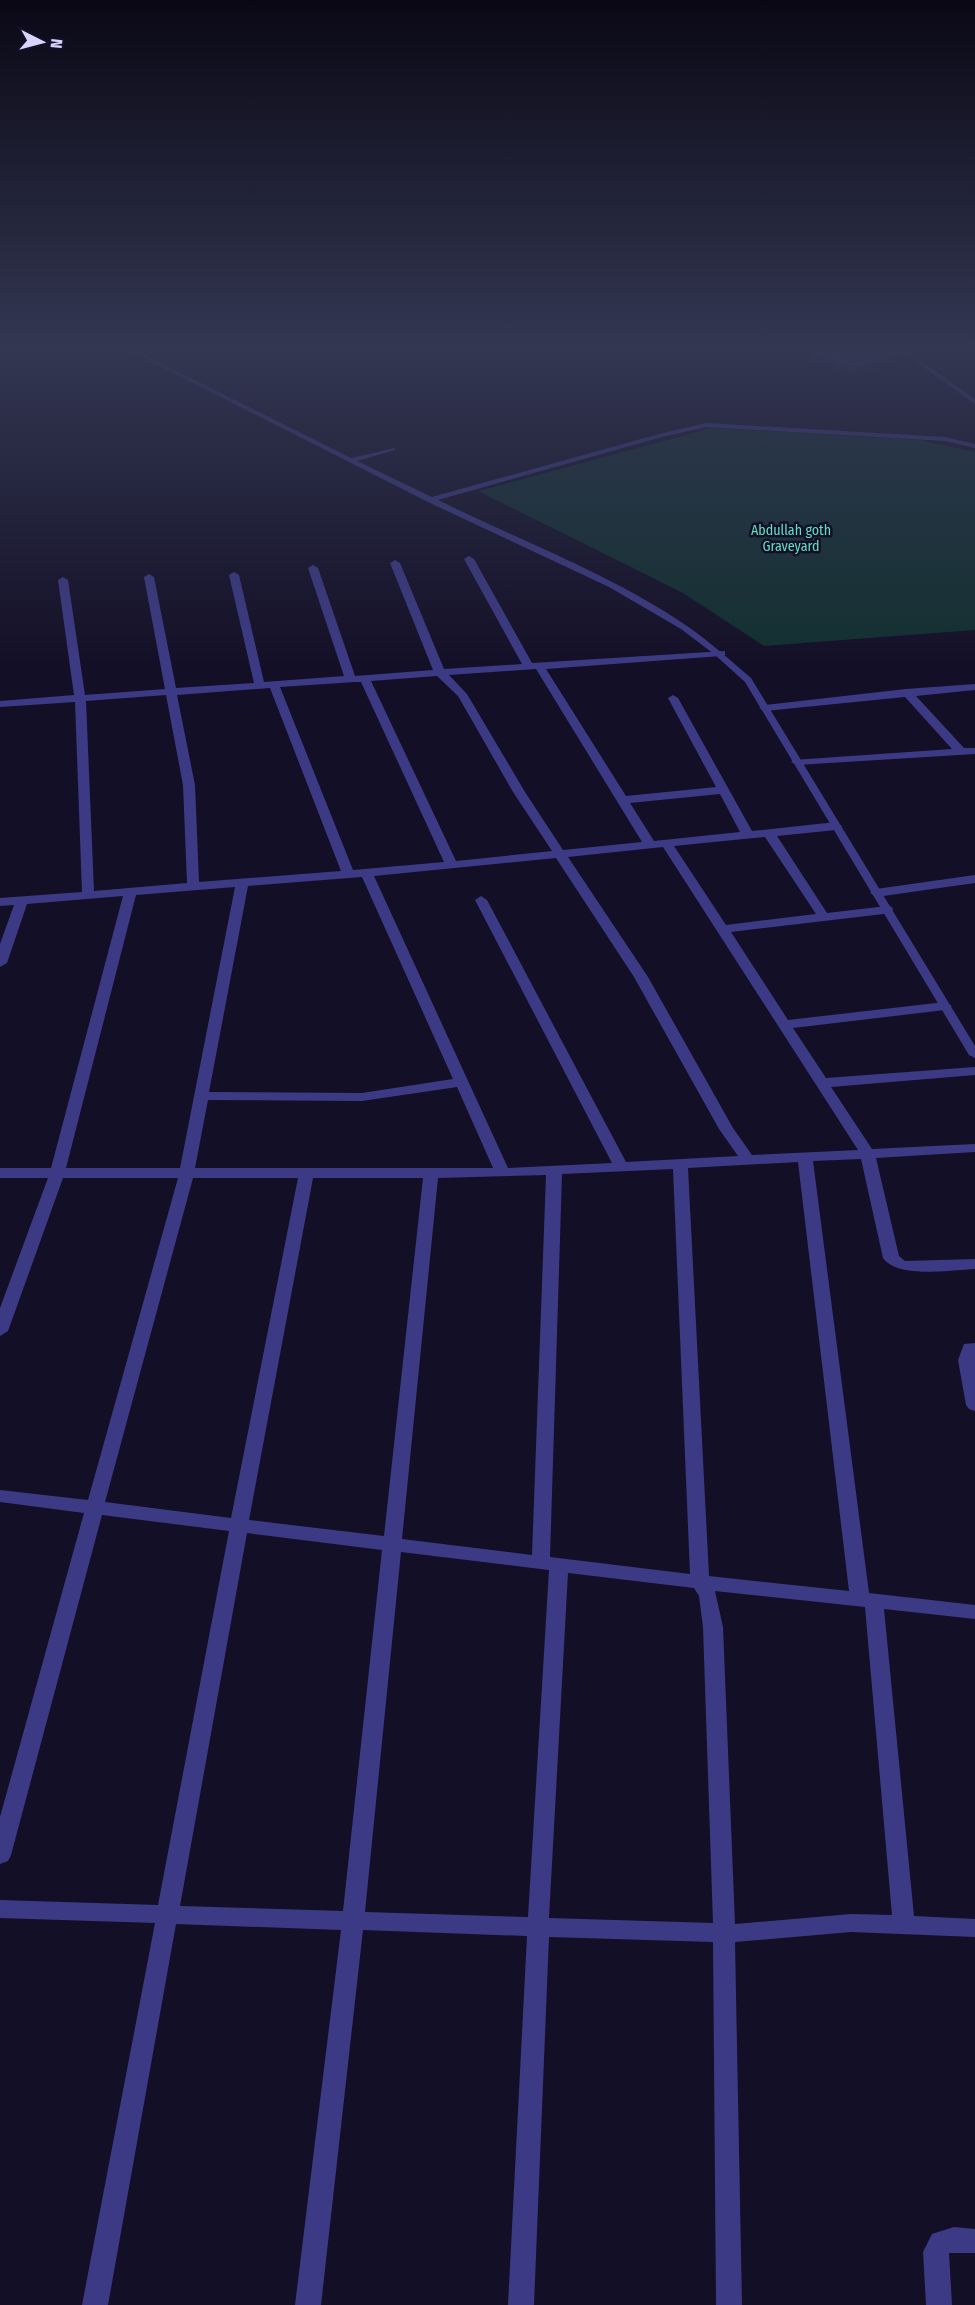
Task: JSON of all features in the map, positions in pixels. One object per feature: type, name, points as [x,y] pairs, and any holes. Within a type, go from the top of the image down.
[{"type":"street","points":[[469,559],[534,667],[650,845]]},
{"type":"street","points":[[395,563],[440,673],[462,694],[519,792],[641,977],[726,1129],[749,1161]]},
{"type":"street","points":[[314,568],[351,680]]},
{"type":"street","points":[[234,575],[260,686]]},
{"type":"street","points":[[149,577],[189,785],[193,886]]},
{"type":"street","points":[[63,580],[80,699],[88,895]]},
{"type":"street","points":[[0,704],[721,653]]},
{"type":"street","points":[[365,679],[452,865]]},
{"type":"street","points":[[274,685],[348,874]]},
{"type":"street","points":[[765,708],[975,687]]},
{"type":"street","points":[[906,693],[960,751]]},
{"type":"street","points":[[673,698],[748,835]]},
{"type":"street","points":[[797,762],[975,751]]},
{"type":"street","points":[[622,800],[723,790]]},
{"type":"street","points":[[0,902],[366,873],[836,826]]},
{"type":"street","points":[[769,833],[823,916]]},
{"type":"street","points":[[667,844],[868,1155],[891,1258],[897,1264],[905,1266],[975,1264]]},
{"type":"street","points":[[366,873],[503,1173]]},
{"type":"street","points":[[876,893],[975,879]]},
{"type":"street","points":[[0,1855],[186,1174],[242,883]]},
{"type":"street","points":[[0,1331],[57,1173],[130,891]]},
{"type":"street","points":[[0,963],[21,900]]},
{"type":"street","points":[[481,900],[622,1168]]},
{"type":"street","points":[[723,929],[887,910]]},
{"type":"street","points":[[784,1025],[945,1006]]},
{"type":"street","points":[[822,1083],[975,1071]]},
{"type":"street","points":[[201,1096],[362,1097],[461,1082]]},
{"type":"street","points":[[0,1173],[554,1172],[975,1148]]},
{"type":"street","points":[[805,1158],[867,1601],[904,1925]]},
{"type":"street","points":[[680,1165],[700,1582],[708,1595],[713,1627],[724,1933],[729,2305]]},
{"type":"street","points":[[520,2305],[538,1926],[550,1562],[554,1172]]},
{"type":"street","points":[[95,2305],[238,1524],[306,1174]]},
{"type":"street","points":[[308,2305],[352,1919],[431,1174]]},
{"type":"street","points":[[975,1348],[970,1348],[966,1360],[975,1405]]},
{"type":"street","points":[[0,1496],[93,1509],[392,1542],[700,1582],[975,1612]]},
{"type":"street","points":[[0,1909],[724,1933],[852,1923],[975,1928]]},
{"type":"street","points":[[939,2305],[935,2252],[941,2243],[954,2239],[975,2241]]},
{"type":"lane","points":[[338,454],[658,610],[721,653],[748,681],[975,1055]]},
{"type":"lane","points":[[351,460],[376,454]]},
{"type":"lane","points":[[431,500],[595,454]]},
{"type":"green space","name":"Abdullah goth Graveyard","points":[[618,454],[975,454],[975,630],[764,646],[683,593],[478,491]]}]
